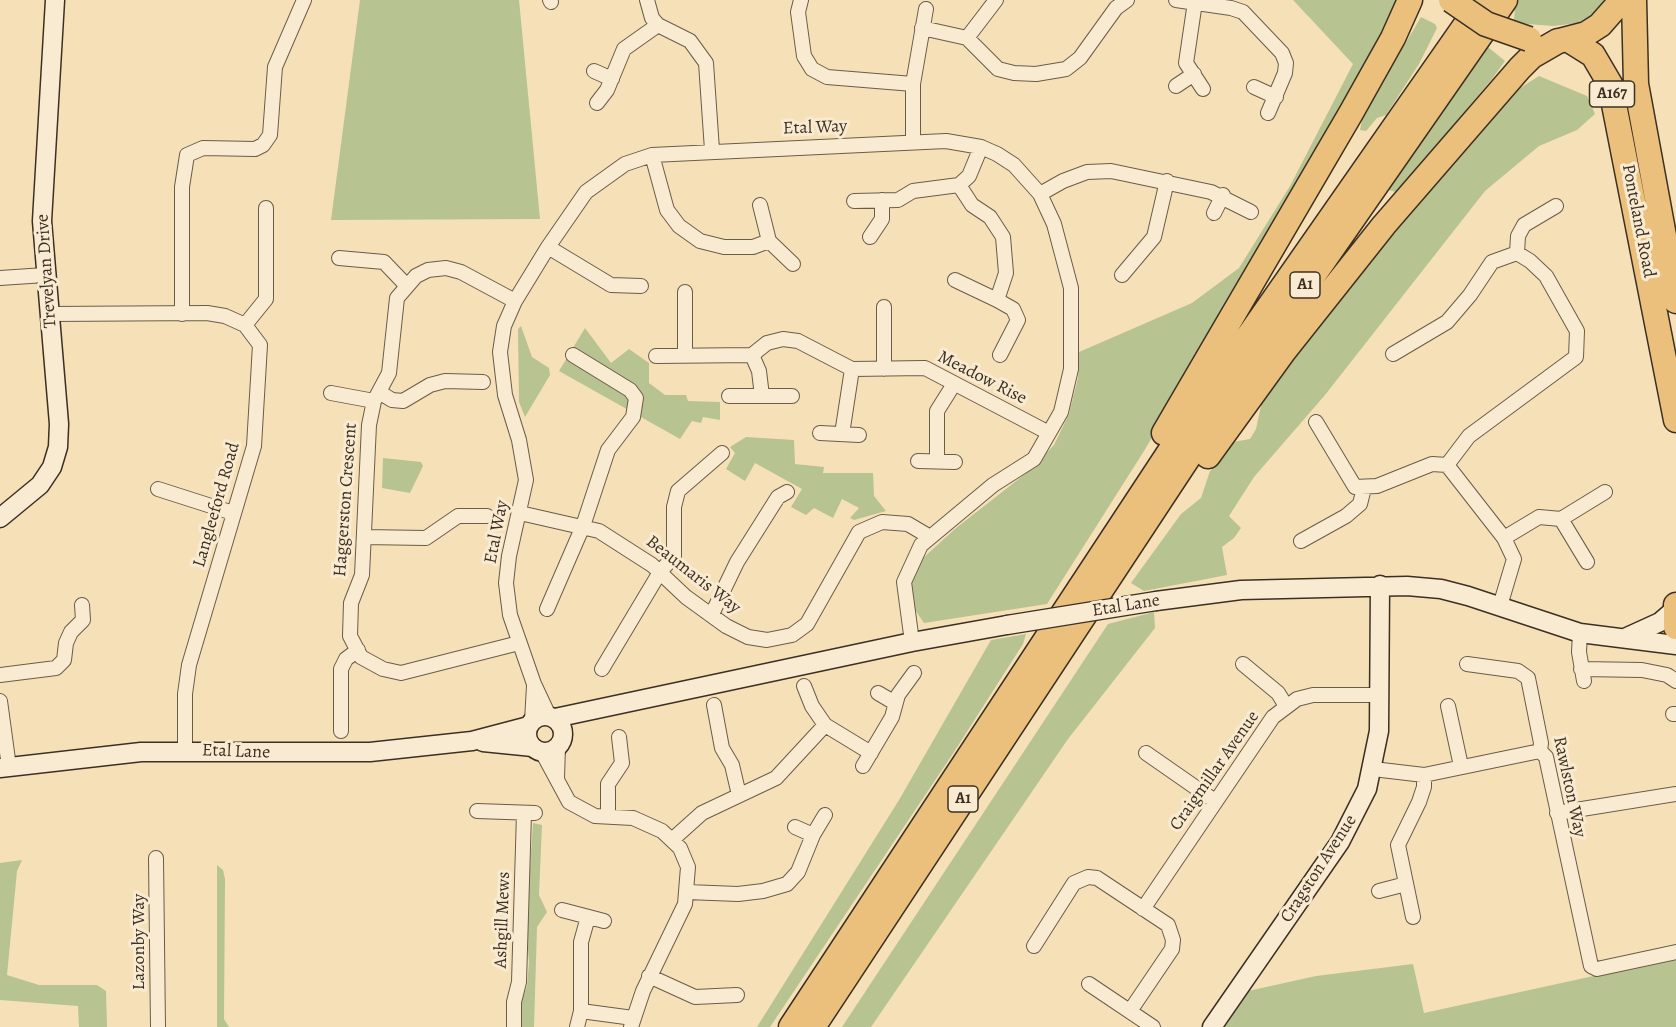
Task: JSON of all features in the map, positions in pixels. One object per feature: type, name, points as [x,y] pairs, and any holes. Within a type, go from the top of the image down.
[{"type":"highway","name":"A1","points":[[1103,568],[1128,494],[1351,113],[1393,38],[1410,0]]},
{"type":"highway","points":[[1452,0],[1486,24],[1529,39],[1564,40],[1600,25],[1622,0]]},
{"type":"highway","name":"A1","points":[[813,1027],[1306,250],[1483,0]]},
{"type":"highway","name":"A1","points":[[791,1027],[1103,568],[1505,0]]},
{"type":"highway","name":"Ponteland Road","points":[[1634,0],[1636,66],[1649,162],[1676,301]]},
{"type":"highway","points":[[1636,66],[1644,0]]},
{"type":"highway","name":"A1","points":[[1103,568],[1180,495],[1284,351],[1384,225],[1497,94],[1532,56],[1564,40]]},
{"type":"highway","name":"Ponteland Road","points":[[1564,40],[1593,55],[1604,69],[1617,115],[1676,420]]},
{"type":"highway","name":"A1","points":[[1497,94],[1548,60],[1566,57],[1580,62],[1591,72],[1617,115]]},
{"type":"street","name":"Trevelyan Drive","points":[[0,518],[40,485],[52,467],[58,447],[59,424],[42,221],[55,0]]},
{"type":"street","points":[[182,314],[182,187],[187,154],[203,148],[246,150],[264,145],[270,135],[276,61],[304,0]]},
{"type":"street","points":[[647,0],[652,18],[658,25],[690,41],[706,63],[712,150]]},
{"type":"street","points":[[801,0],[798,12],[804,56],[812,69],[827,77],[914,84]]},
{"type":"street","points":[[967,38],[996,0]]},
{"type":"street","points":[[922,28],[967,38],[998,69],[1014,74],[1036,74],[1066,69],[1080,58],[1116,9],[1127,0]]},
{"type":"street","points":[[1176,0],[1243,12],[1282,53],[1286,63],[1285,73],[1268,113]]},
{"type":"street","points":[[1195,2],[1186,63],[1203,89]]},
{"type":"street","points":[[913,142],[914,84],[926,9]]},
{"type":"street","points":[[597,103],[612,78],[624,49],[658,25]]},
{"type":"street","points":[[594,71],[612,78]]},
{"type":"street","points":[[1176,86],[1194,74]]},
{"type":"street","points":[[1254,87],[1275,97]]},
{"type":"street","name":"Etal Way","points":[[608,817],[586,813],[569,802],[557,778],[534,684],[510,615],[506,583],[509,556],[526,480],[519,440],[505,394],[500,352],[504,326],[515,301],[548,247],[586,192],[625,164],[652,155],[712,150],[946,141],[981,147],[1014,165],[1040,194],[1065,260],[1071,288],[1071,369],[1061,412],[1034,459],[993,485],[921,545],[904,582],[912,642]]},
{"type":"street","points":[[854,201],[898,200],[913,191],[958,185],[969,176],[981,147]]},
{"type":"street","points":[[652,155],[667,210],[679,226],[700,241],[724,247],[753,247],[769,241]]},
{"type":"street","points":[[1040,194],[1063,181],[1087,172],[1111,171],[1167,181],[1223,195],[1251,212]]},
{"type":"street","points":[[1122,275],[1154,237],[1167,181]]},
{"type":"street","points":[[958,185],[972,205],[990,217],[1003,237],[1005,273],[997,300]]},
{"type":"street","points":[[1214,213],[1223,195]]},
{"type":"street","points":[[870,237],[882,219],[882,200]]},
{"type":"street","points":[[760,205],[769,241],[794,264]]},
{"type":"street","points":[[1517,253],[1518,236],[1524,225],[1556,206]]},
{"type":"street","points":[[49,314],[225,316],[245,325],[266,299],[266,208]]},
{"type":"street","points":[[548,247],[611,285],[641,286]]},
{"type":"street","points":[[1393,354],[1447,322],[1470,295],[1492,262],[1517,253]]},
{"type":"street","points":[[1447,465],[1468,436],[1576,357],[1577,331],[1546,276],[1530,261],[1517,253]]},
{"type":"street","points":[[339,258],[384,262],[406,285],[416,276],[428,270],[446,268],[461,272],[515,301]]},
{"type":"street","points":[[0,278],[45,275]]},
{"type":"street","points":[[955,280],[1013,309],[1018,320],[1000,355]]},
{"type":"street","name":"Haggerston Crescent","points":[[358,650],[350,636],[351,603],[362,575],[367,444],[376,397],[389,373],[393,318],[397,298],[406,285]]},
{"type":"street","points":[[685,292],[685,355]]},
{"type":"street","points":[[884,307],[884,369]]},
{"type":"street","name":"Langleeford Road","points":[[185,750],[185,694],[189,665],[255,446],[260,345],[245,325]]},
{"type":"street","name":"Meadow Rise","points":[[656,356],[752,355],[767,343],[783,339],[798,341],[852,369],[925,368],[1049,433]]},
{"type":"street","points":[[547,609],[583,526],[608,450],[633,417],[636,398],[630,390],[573,355]]},
{"type":"street","points":[[752,355],[759,371],[762,396]]},
{"type":"street","points":[[843,434],[852,369]]},
{"type":"street","points":[[331,393],[403,401],[430,385],[445,381],[483,382]]},
{"type":"street","points":[[937,461],[937,411],[954,384]]},
{"type":"street","points":[[729,396],[792,396]]},
{"type":"street","points":[[1316,422],[1355,487],[1377,486],[1431,464],[1447,465],[1504,538],[1514,559],[1500,606]]},
{"type":"street","points":[[820,433],[859,435]]},
{"type":"street","points":[[602,669],[660,572],[674,556],[674,507],[678,491],[722,453]]},
{"type":"street","points":[[918,461],[955,462]]},
{"type":"street","points":[[1301,541],[1353,510],[1360,504],[1364,488]]},
{"type":"street","points":[[158,489],[233,513]]},
{"type":"street","points":[[712,614],[737,562],[778,498],[787,492]]},
{"type":"street","points":[[1504,538],[1539,517],[1561,519],[1605,492]]},
{"type":"street","name":"Beaumaris Way","points":[[520,513],[583,526],[625,546],[660,572],[686,597],[726,626],[748,637],[767,640],[792,635],[807,624],[860,532],[882,522],[908,524],[930,537]]},
{"type":"street","points":[[364,537],[426,538],[458,516],[487,516]]},
{"type":"street","points":[[1561,519],[1587,561]]},
{"type":"street","name":"Etal Lane","points":[[4,768],[110,755],[185,750],[335,754],[545,732],[628,703],[912,642],[1156,601],[1241,590],[1380,585],[1441,589],[1580,633],[1676,645]]},
{"type":"street","name":"Cragston Avenue","points":[[1212,1027],[1340,842],[1357,812],[1372,769],[1378,743],[1380,585]]},
{"type":"street","points":[[0,675],[56,668],[64,660],[66,643],[71,632],[83,620],[82,605]]},
{"type":"street","points":[[1626,638],[1644,632],[1676,614]]},
{"type":"street","points":[[1580,633],[1579,652],[1582,675],[1642,670],[1667,675],[1676,681]]},
{"type":"street","points":[[341,731],[341,669],[346,659],[358,650],[361,657],[383,669],[401,673],[519,643]]},
{"type":"street","points":[[1243,664],[1278,693],[1287,706]]},
{"type":"street","name":"Rawlston Way","points":[[1467,664],[1518,671],[1528,678],[1541,743],[1540,751],[1546,757],[1591,966],[1597,969],[1676,952]]},
{"type":"street","points":[[863,766],[892,717],[898,695],[914,673]]},
{"type":"street","points":[[804,686],[825,725],[871,753]]},
{"type":"street","points":[[878,693],[895,703]]},
{"type":"street","name":"Craigmillar Avenue","points":[[1143,909],[1260,733],[1287,706],[1297,699],[1313,695],[1380,695]]},
{"type":"street","points":[[0,701],[4,768]]},
{"type":"street","points":[[714,705],[722,748],[732,765],[739,795]]},
{"type":"street","points":[[1448,706],[1461,766]]},
{"type":"street","points":[[673,839],[702,813],[776,778],[825,725]]},
{"type":"street","points":[[581,1011],[632,1022],[650,976],[681,913],[687,892],[687,867],[673,839],[641,821],[608,817],[608,784],[622,763],[619,737]]},
{"type":"street","points":[[1372,769],[1424,775],[1540,751]]},
{"type":"street","points":[[1146,753],[1215,801]]},
{"type":"street","points":[[1413,917],[1398,845],[1419,802],[1424,787],[1424,775]]},
{"type":"street","points":[[1557,813],[1676,794]]},
{"type":"street","name":"Ashgill Mews","points":[[477,812],[530,813],[519,982],[514,1002],[514,1027]]},
{"type":"street","points":[[687,892],[738,894],[763,891],[787,884],[798,872],[813,836],[825,815]]},
{"type":"street","points":[[795,827],[813,836]]},
{"type":"street","name":"Lazonby Way","points":[[156,858],[158,1027]]},
{"type":"street","points":[[1034,946],[1074,883],[1081,878],[1097,878],[1168,925],[1173,940],[1172,949],[1130,1011]]},
{"type":"street","points":[[1379,891],[1406,884]]},
{"type":"street","points":[[562,910],[604,921]]},
{"type":"street","points":[[577,1027],[581,1011],[581,942],[588,917]]},
{"type":"street","points":[[650,976],[695,997],[737,995]]},
{"type":"street","points":[[1089,984],[1154,1027]]},
{"type":"green space","points":[[360,0],[519,0],[540,219],[331,220]]},
{"type":"green space","points":[[1293,0],[1400,0],[1315,164],[1144,451],[1047,604],[924,623],[913,607],[911,582],[922,559],[956,528],[1029,471],[1054,445],[1069,414],[1078,378],[1079,352],[1192,303],[1239,268],[1290,186],[1353,64]]},
{"type":"green space","points":[[1519,0],[1606,0],[1600,10],[1578,23],[1553,26],[1527,24],[1514,20],[1515,6]]},
{"type":"green space","points":[[1421,17],[1435,24],[1437,28],[1419,64],[1386,115],[1377,118],[1366,131],[1360,130],[1363,115]]},
{"type":"green space","points":[[1488,47],[1505,61],[1403,185],[1396,192],[1388,190],[1389,182]]},
{"type":"green space","points":[[1539,76],[1587,96],[1595,114],[1577,130],[1539,146],[1485,191],[1325,395],[1254,477],[1229,516],[1241,528],[1234,538],[1222,547],[1227,575],[1144,591],[1131,583],[1181,514],[1201,498],[1210,471],[1224,457],[1233,442],[1250,439],[1256,429],[1263,396],[1381,243],[1509,95]]},
{"type":"green space","points":[[521,326],[532,357],[549,368],[550,375],[525,417],[519,402],[518,329]]},
{"type":"green space","points":[[585,328],[611,363],[629,349],[649,363],[649,383],[665,395],[686,395],[688,401],[720,402],[720,420],[703,417],[701,423],[692,421],[680,439],[559,371]]},
{"type":"green space","points":[[746,437],[794,440],[795,464],[824,467],[823,473],[873,473],[874,496],[886,511],[854,520],[850,518],[859,508],[842,499],[833,518],[814,508],[806,515],[791,507],[802,489],[755,463],[745,481],[726,469],[735,453],[730,447]]},
{"type":"green space","points":[[383,458],[421,462],[423,466],[410,493],[382,488]]},
{"type":"green space","points":[[1154,612],[1155,628],[1068,739],[871,1027],[842,1027],[1108,624]]},
{"type":"green space","points":[[1026,634],[1023,644],[954,752],[770,1027],[757,1027],[899,800],[991,640]]},
{"type":"green space","points":[[533,823],[542,825],[539,895],[547,912],[537,927],[534,1027],[522,1027],[522,999],[527,986],[529,962],[526,929]]},
{"type":"green space","points":[[22,860],[17,871],[7,975],[39,985],[97,985],[106,991],[107,1027],[79,1027],[78,1006],[0,1000],[0,863]]},
{"type":"green space","points":[[217,865],[223,870],[225,879],[224,1019],[229,1027],[217,1027]]},
{"type":"green space","points":[[1676,958],[1676,1027],[1224,1027],[1248,991],[1316,976],[1413,964],[1424,1013]]}]
